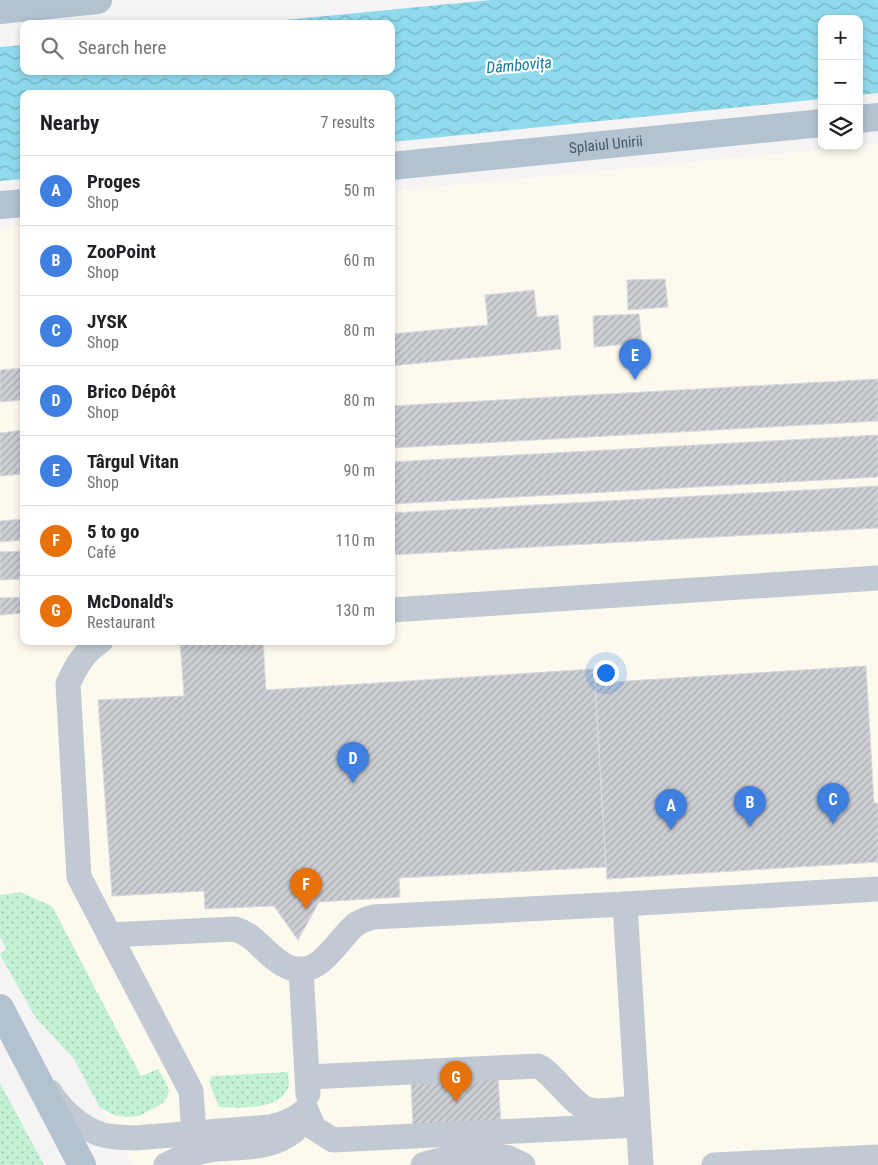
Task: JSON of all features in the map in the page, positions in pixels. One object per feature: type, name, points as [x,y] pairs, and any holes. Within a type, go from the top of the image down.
[{"type":"main road","points":[[0,10],[98,0]]},
{"type":"main road","points":[[863,119],[878,117]]},
{"type":"main road","name":"Splaiul Unirii","points":[[395,166],[818,123]]},
{"type":"main road","points":[[0,205],[20,203]]},
{"type":"main road","points":[[0,1008],[82,1165]]},
{"type":"lane","points":[[395,610],[878,578]]},
{"type":"lane","points":[[96,645],[87,652],[75,667],[68,684],[78,877],[191,1091],[194,1132]]},
{"type":"lane","points":[[109,935],[234,929],[250,936],[286,966],[301,969],[319,963],[355,925],[373,917],[878,889]]},
{"type":"lane","points":[[625,904],[641,1165]]},
{"type":"lane","points":[[166,1165],[180,1158],[209,1150],[261,1146],[274,1143],[285,1138],[295,1130],[302,1119],[308,1101],[301,969]]},
{"type":"lane","points":[[24,1053],[54,1099],[73,1118],[91,1130],[114,1137],[135,1138],[194,1132],[270,1128],[283,1125],[306,1110]]},
{"type":"lane","points":[[308,1077],[538,1066],[546,1070],[581,1107],[638,1117]]},
{"type":"lane","points":[[306,1110],[314,1128],[333,1140],[638,1117]]},
{"type":"lane","points":[[423,1165],[442,1159],[496,1156],[508,1158],[524,1165]]},
{"type":"lane","points":[[714,1165],[878,1157]]},
{"type":"shaded area","points":[[878,144],[878,1165],[133,1165],[0,928],[0,228],[20,226],[20,645],[395,645],[395,191],[818,150],[863,150],[863,145]]},
{"type":"green space","points":[[20,892],[52,906],[141,1076],[158,1069],[166,1082],[169,1091],[162,1104],[139,1116],[126,1117],[114,1115],[100,1108],[74,1059],[36,1018],[0,955],[6,948],[0,937],[0,895]]},
{"type":"green space","points":[[288,1072],[289,1084],[285,1093],[279,1099],[260,1106],[219,1107],[209,1082],[212,1076]]},
{"type":"green space","points":[[0,1083],[44,1165],[0,1165]]},
{"type":"water","name":"Dâmbovița","points":[[491,0],[878,0],[878,93],[863,95],[863,15],[818,15],[818,99],[395,142],[395,90],[20,90],[20,179],[0,181],[0,47],[20,45],[20,75],[395,75],[395,20],[285,20]]},
{"type":"building","points":[[665,279],[668,307],[628,310],[627,280]]},
{"type":"building","points":[[534,290],[537,317],[558,315],[561,349],[395,366],[395,334],[488,325],[485,295]]},
{"type":"building","points":[[639,314],[642,343],[594,347],[593,316]]},
{"type":"building","points":[[20,368],[20,400],[0,402],[0,370]]},
{"type":"building","points":[[878,379],[878,421],[395,448],[395,406]]},
{"type":"building","points":[[20,430],[20,474],[0,476],[0,433]]},
{"type":"building","points":[[878,435],[878,477],[395,504],[395,462]]},
{"type":"building","points":[[878,486],[878,528],[395,555],[395,513]]},
{"type":"building","points":[[20,519],[20,540],[0,542],[0,521]]},
{"type":"building","points":[[20,551],[20,579],[0,580],[0,552]]},
{"type":"building","points":[[20,597],[20,613],[0,615],[0,598]]},
{"type":"building","points":[[180,645],[263,645],[266,690],[594,669],[606,867],[399,878],[400,897],[319,902],[298,940],[274,906],[205,909],[204,891],[112,896],[98,700],[184,696]]},
{"type":"building","points":[[866,666],[874,803],[878,803],[878,862],[607,879],[595,683]]},
{"type":"building","points":[[498,1076],[501,1123],[413,1128],[411,1081]]},
{"type":"place","name":"Târgul Vitan","points":[[635,380]]},
{"type":"place","name":"Brico Dépôt","points":[[353,783]]},
{"type":"place","name":"JYSK","points":[[833,824]]},
{"type":"place","name":"ZooPoint","points":[[750,827]]},
{"type":"place","name":"Proges","points":[[671,830]]},
{"type":"place","name":"5 to go","points":[[306,909]]},
{"type":"place","name":"McDonald's","points":[[456,1102]]}]
